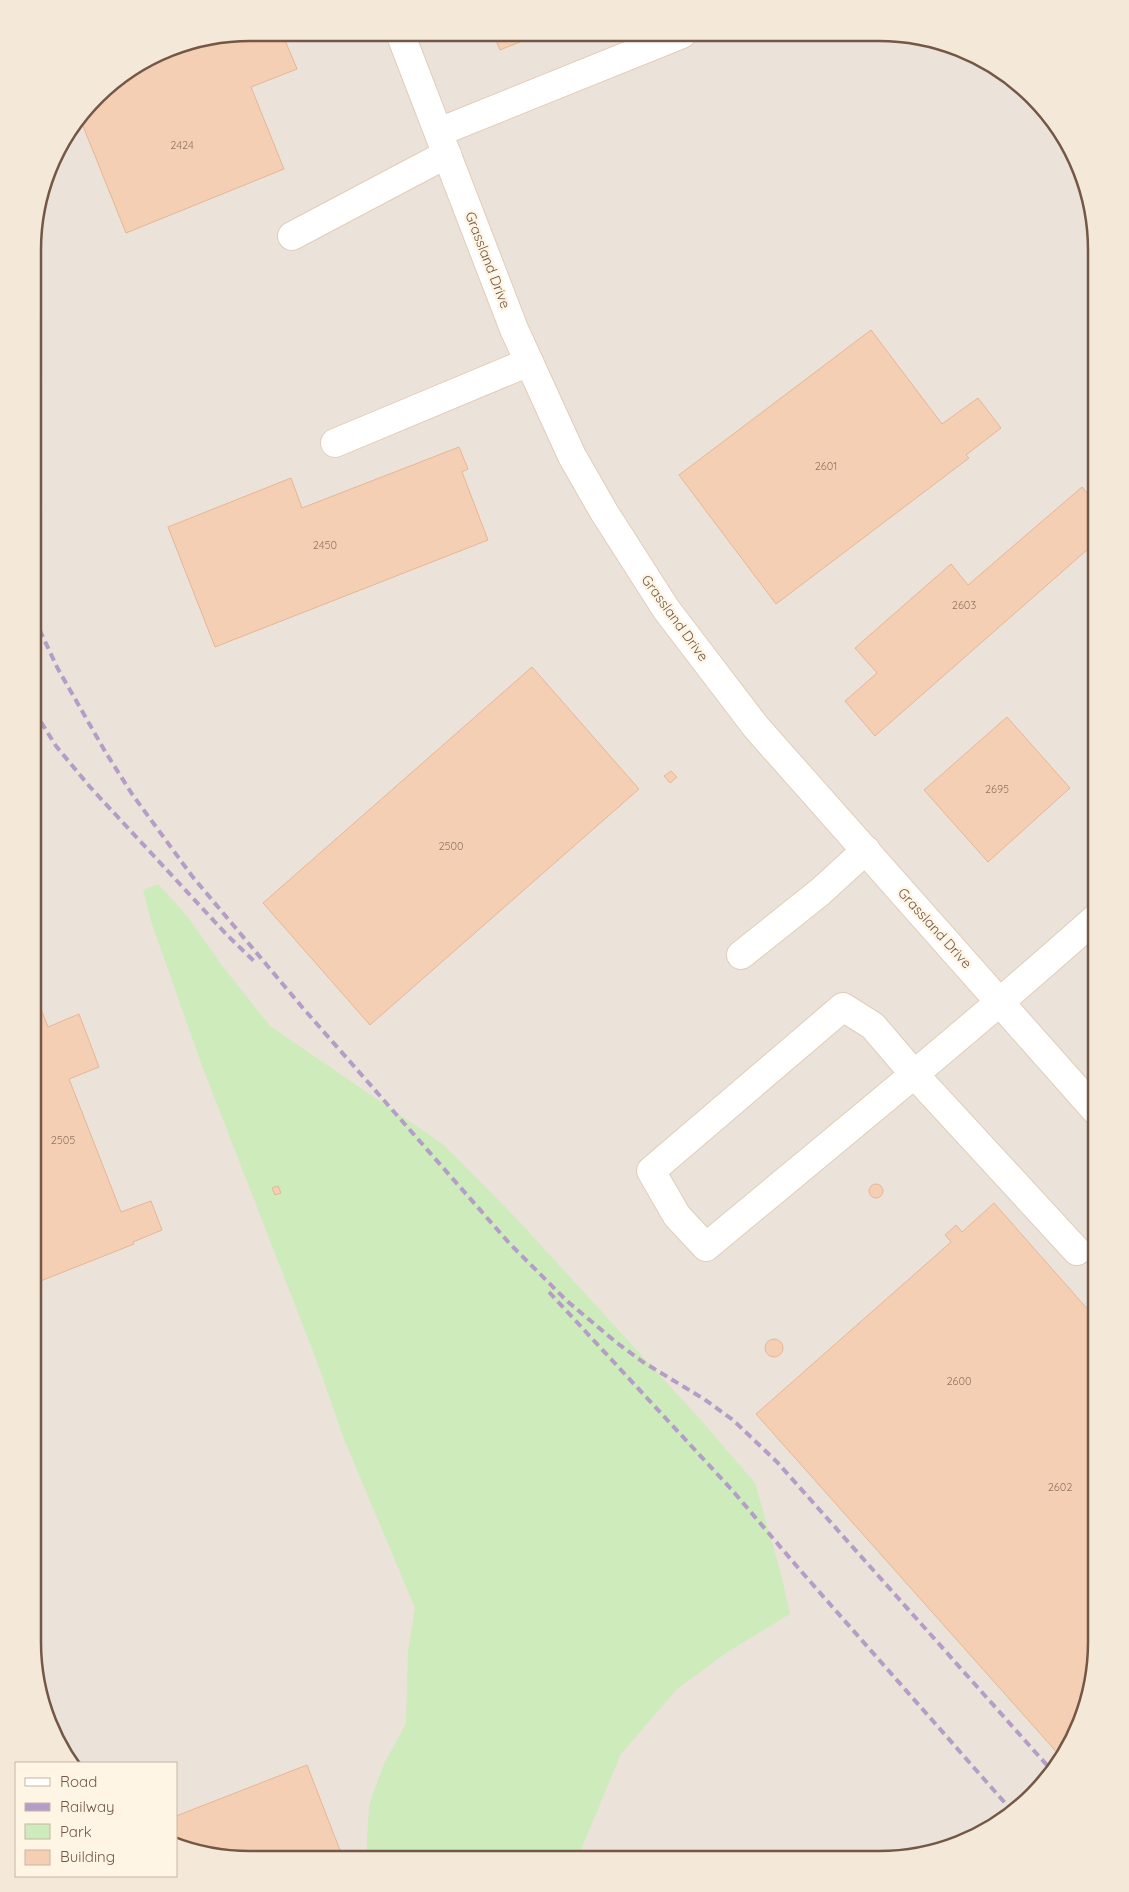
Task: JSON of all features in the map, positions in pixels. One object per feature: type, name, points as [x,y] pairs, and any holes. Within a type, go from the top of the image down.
[{"type":"street","name":"Grassland Drive","points":[[403,41],[514,329],[572,456],[604,512],[666,609],[756,727],[1088,1102]]},
{"type":"street","points":[[292,236],[443,143],[667,41]]},
{"type":"street","points":[[335,443],[529,362]]},
{"type":"street","points":[[741,955],[820,892],[866,850]]},
{"type":"street","points":[[1077,1251],[914,1074],[873,1026],[843,1007],[651,1171],[677,1216],[706,1247],[914,1074],[1001,1002],[1088,925]]},
{"type":"shaded area","points":[[251,41],[878,41],[906,43],[933,48],[959,57],[983,69],[1006,85],[1044,123],[1060,146],[1072,170],[1084,210],[1088,251],[1088,1641],[1086,1669],[1081,1696],[1072,1722],[1060,1746],[1036,1779],[1016,1799],[983,1823],[959,1835],[919,1847],[878,1851],[251,1851],[223,1849],[196,1844],[178,1838],[178,1762],[80,1762],[69,1746],[57,1722],[45,1682],[41,1641],[41,251],[43,223],[52,183],[69,146],[93,113],[113,93],[146,69],[170,57],[196,48],[223,43]]},
{"type":"green space","points":[[158,884],[188,917],[220,963],[270,1026],[444,1145],[515,1217],[698,1417],[755,1483],[781,1574],[790,1614],[726,1653],[677,1689],[621,1754],[580,1851],[366,1851],[369,1806],[383,1766],[406,1723],[408,1651],[415,1608],[344,1439],[316,1359],[201,1063],[152,924],[143,890]]},
{"type":"building","points":[[285,41],[297,69],[251,87],[284,169],[126,233],[83,126],[93,113],[113,93],[134,77],[146,69],[183,52],[223,43]]},
{"type":"building","points":[[496,41],[522,41],[500,50]]},
{"type":"building","points":[[871,330],[942,424],[978,398],[1001,428],[966,455],[969,458],[776,604],[679,475]]},
{"type":"building","points":[[459,447],[468,469],[462,472],[488,540],[215,647],[168,527],[291,478],[302,508]]},
{"type":"building","points":[[1082,487],[1088,494],[1088,549],[875,736],[845,701],[877,673],[855,648],[951,564],[968,585]]},
{"type":"building","points":[[532,667],[639,789],[370,1025],[263,903]]},
{"type":"building","points":[[1007,717],[1070,788],[988,862],[924,790]]},
{"type":"building","points":[[671,771],[677,777],[670,783],[664,776]]},
{"type":"building","points":[[41,1009],[48,1027],[79,1014],[99,1067],[69,1079],[121,1212],[151,1201],[162,1230],[133,1242],[134,1244],[41,1281]]},
{"type":"building","points":[[873,1184],[879,1184],[883,1191],[879,1198],[873,1198],[869,1194],[869,1188]]},
{"type":"building","points":[[278,1186],[281,1193],[275,1195],[272,1188]]},
{"type":"building","points":[[994,1203],[1088,1310],[1088,1641],[1086,1669],[1077,1709],[1056,1752],[756,1414],[951,1242],[945,1235],[956,1225],[962,1232]]},
{"type":"building","points":[[770,1339],[778,1339],[783,1344],[781,1355],[770,1357],[765,1352],[765,1344]]},
{"type":"building","points":[[307,1765],[340,1851],[251,1851],[223,1849],[196,1844],[178,1838],[178,1815]]},
{"type":"railway","points":[[41,633],[58,669],[106,753],[132,794],[192,876],[302,1007],[510,1244],[567,1301],[617,1343],[733,1420],[777,1462],[1047,1765]]},
{"type":"railway","points":[[41,722],[56,746],[90,787],[227,935],[257,964]]},
{"type":"railway","points":[[549,1292],[732,1490],[1008,1806]]}]
